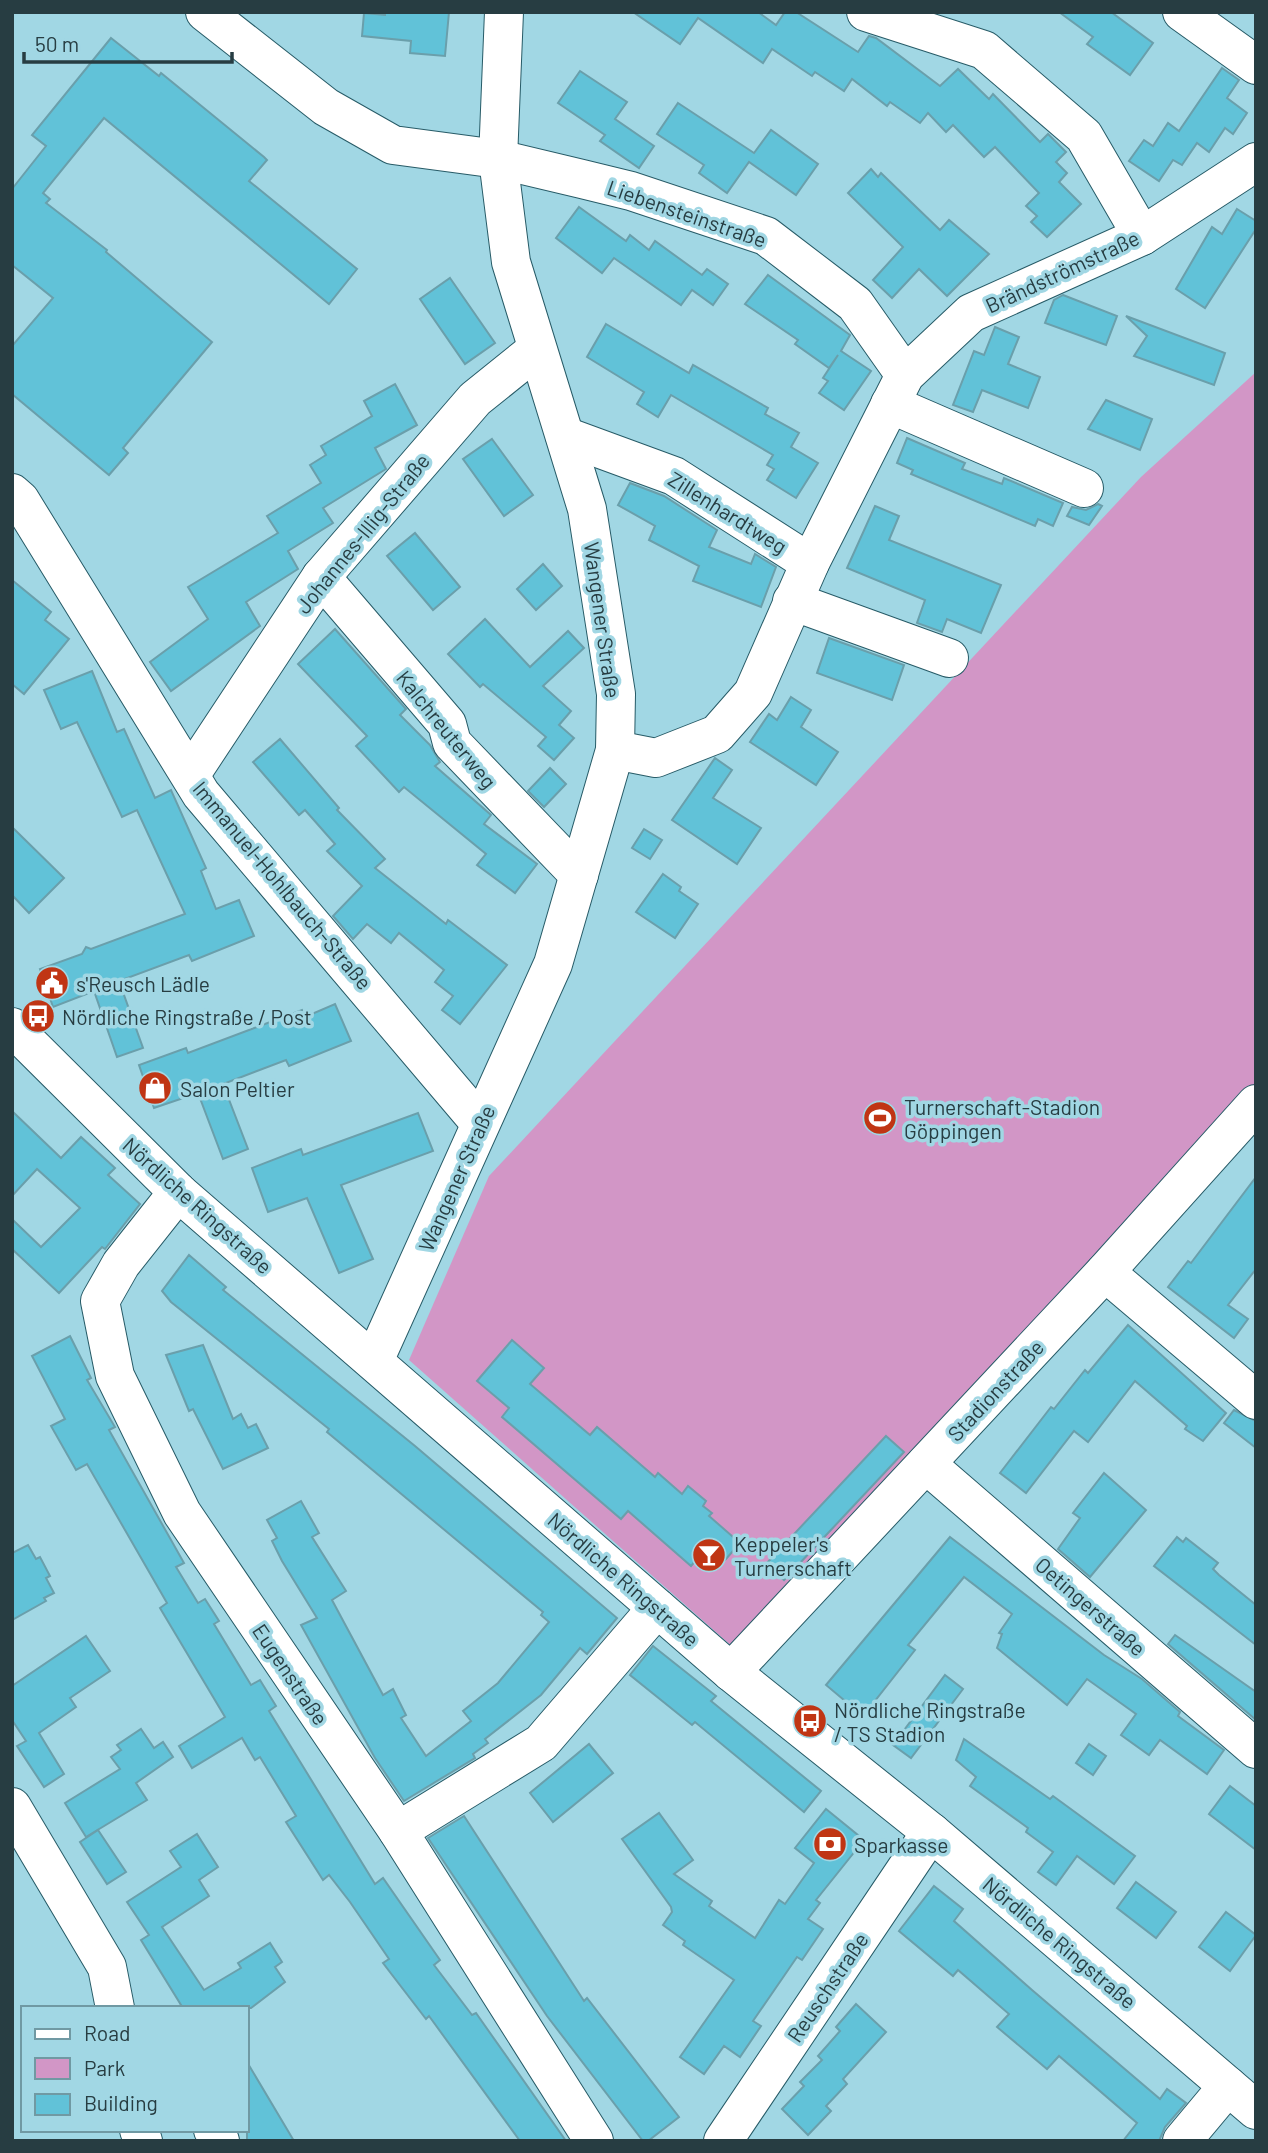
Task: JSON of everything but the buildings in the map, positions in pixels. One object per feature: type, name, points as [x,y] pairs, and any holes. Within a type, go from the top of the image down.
[{"type":"street","name":"Liebensteinstraße","points":[[205,12],[326,107],[393,145],[498,159],[631,191],[766,236],[855,304],[898,389]]},
{"type":"street","name":"Wangener Straße","points":[[374,1362],[552,964],[615,750],[615,694],[590,530],[565,436],[536,350],[511,261],[498,159],[503,12]]},
{"type":"street","points":[[866,12],[984,51],[1084,136],[1142,236]]},
{"type":"street","points":[[1182,12],[1256,65]]},
{"type":"street","name":"Brändströmstraße","points":[[615,750],[656,758],[717,734],[753,693],[810,563],[898,389],[971,313],[1142,236],[1256,162]]},
{"type":"street","name":"Johannes-Illig-Straße","points":[[191,774],[321,577],[475,399],[536,350]]},
{"type":"street","points":[[898,389],[1084,488]]},
{"type":"street","name":"Zillenhardtweg","points":[[565,436],[674,476],[810,563]]},
{"type":"street","name":"Immanuel-Hohlbauch-Straße","points":[[12,493],[20,500],[201,794],[480,1123]]},
{"type":"street","name":"Kalchreuterweg","points":[[321,577],[447,724],[452,743],[579,875]]},
{"type":"street","points":[[793,601],[949,658]]},
{"type":"street","name":"Nördliche Ringstraße","points":[[12,1027],[178,1192],[731,1672],[931,1832],[1242,2098]]},
{"type":"street","name":"Stadionstraße","points":[[731,1672],[1105,1272],[1256,1104]]},
{"type":"street","name":"Eugenstraße","points":[[178,1192],[121,1264],[100,1301],[115,1376],[182,1513],[398,1831],[594,2141]]},
{"type":"street","points":[[1105,1272],[1256,1400]]},
{"type":"street","name":"Oetingerstraße","points":[[926,1464],[1256,1749]]},
{"type":"street","points":[[398,1831],[541,1743],[657,1608]]},
{"type":"street","points":[[12,1807],[107,1966],[137,2006]]},
{"type":"street","name":"Reuschstraße","points":[[723,2141],[931,1832]]},
{"type":"street","points":[[107,1966],[115,2006]]},
{"type":"street","points":[[1182,2141],[1242,2098]]},
{"type":"green space","points":[[1256,372],[1256,1088],[736,1650],[409,1360],[489,1176],[1141,477]]},
{"type":"place","name":"s'Reusch Lädle","points":[[52,983]]},
{"type":"place","name":"Nördliche Ringstraße / Post","points":[[38,1016]]},
{"type":"place","name":"Salon Peltier","points":[[155,1088]]},
{"type":"place","name":"Turnerschaft-Stadion Göppingen","points":[[880,1118]]},
{"type":"place","name":"Keppeler's Turnerschaft","points":[[709,1555]]},
{"type":"place","name":"Nördliche Ringstraße / TS Stadion","points":[[810,1721]]},
{"type":"place","name":"Sparkasse","points":[[830,1844]]}]
